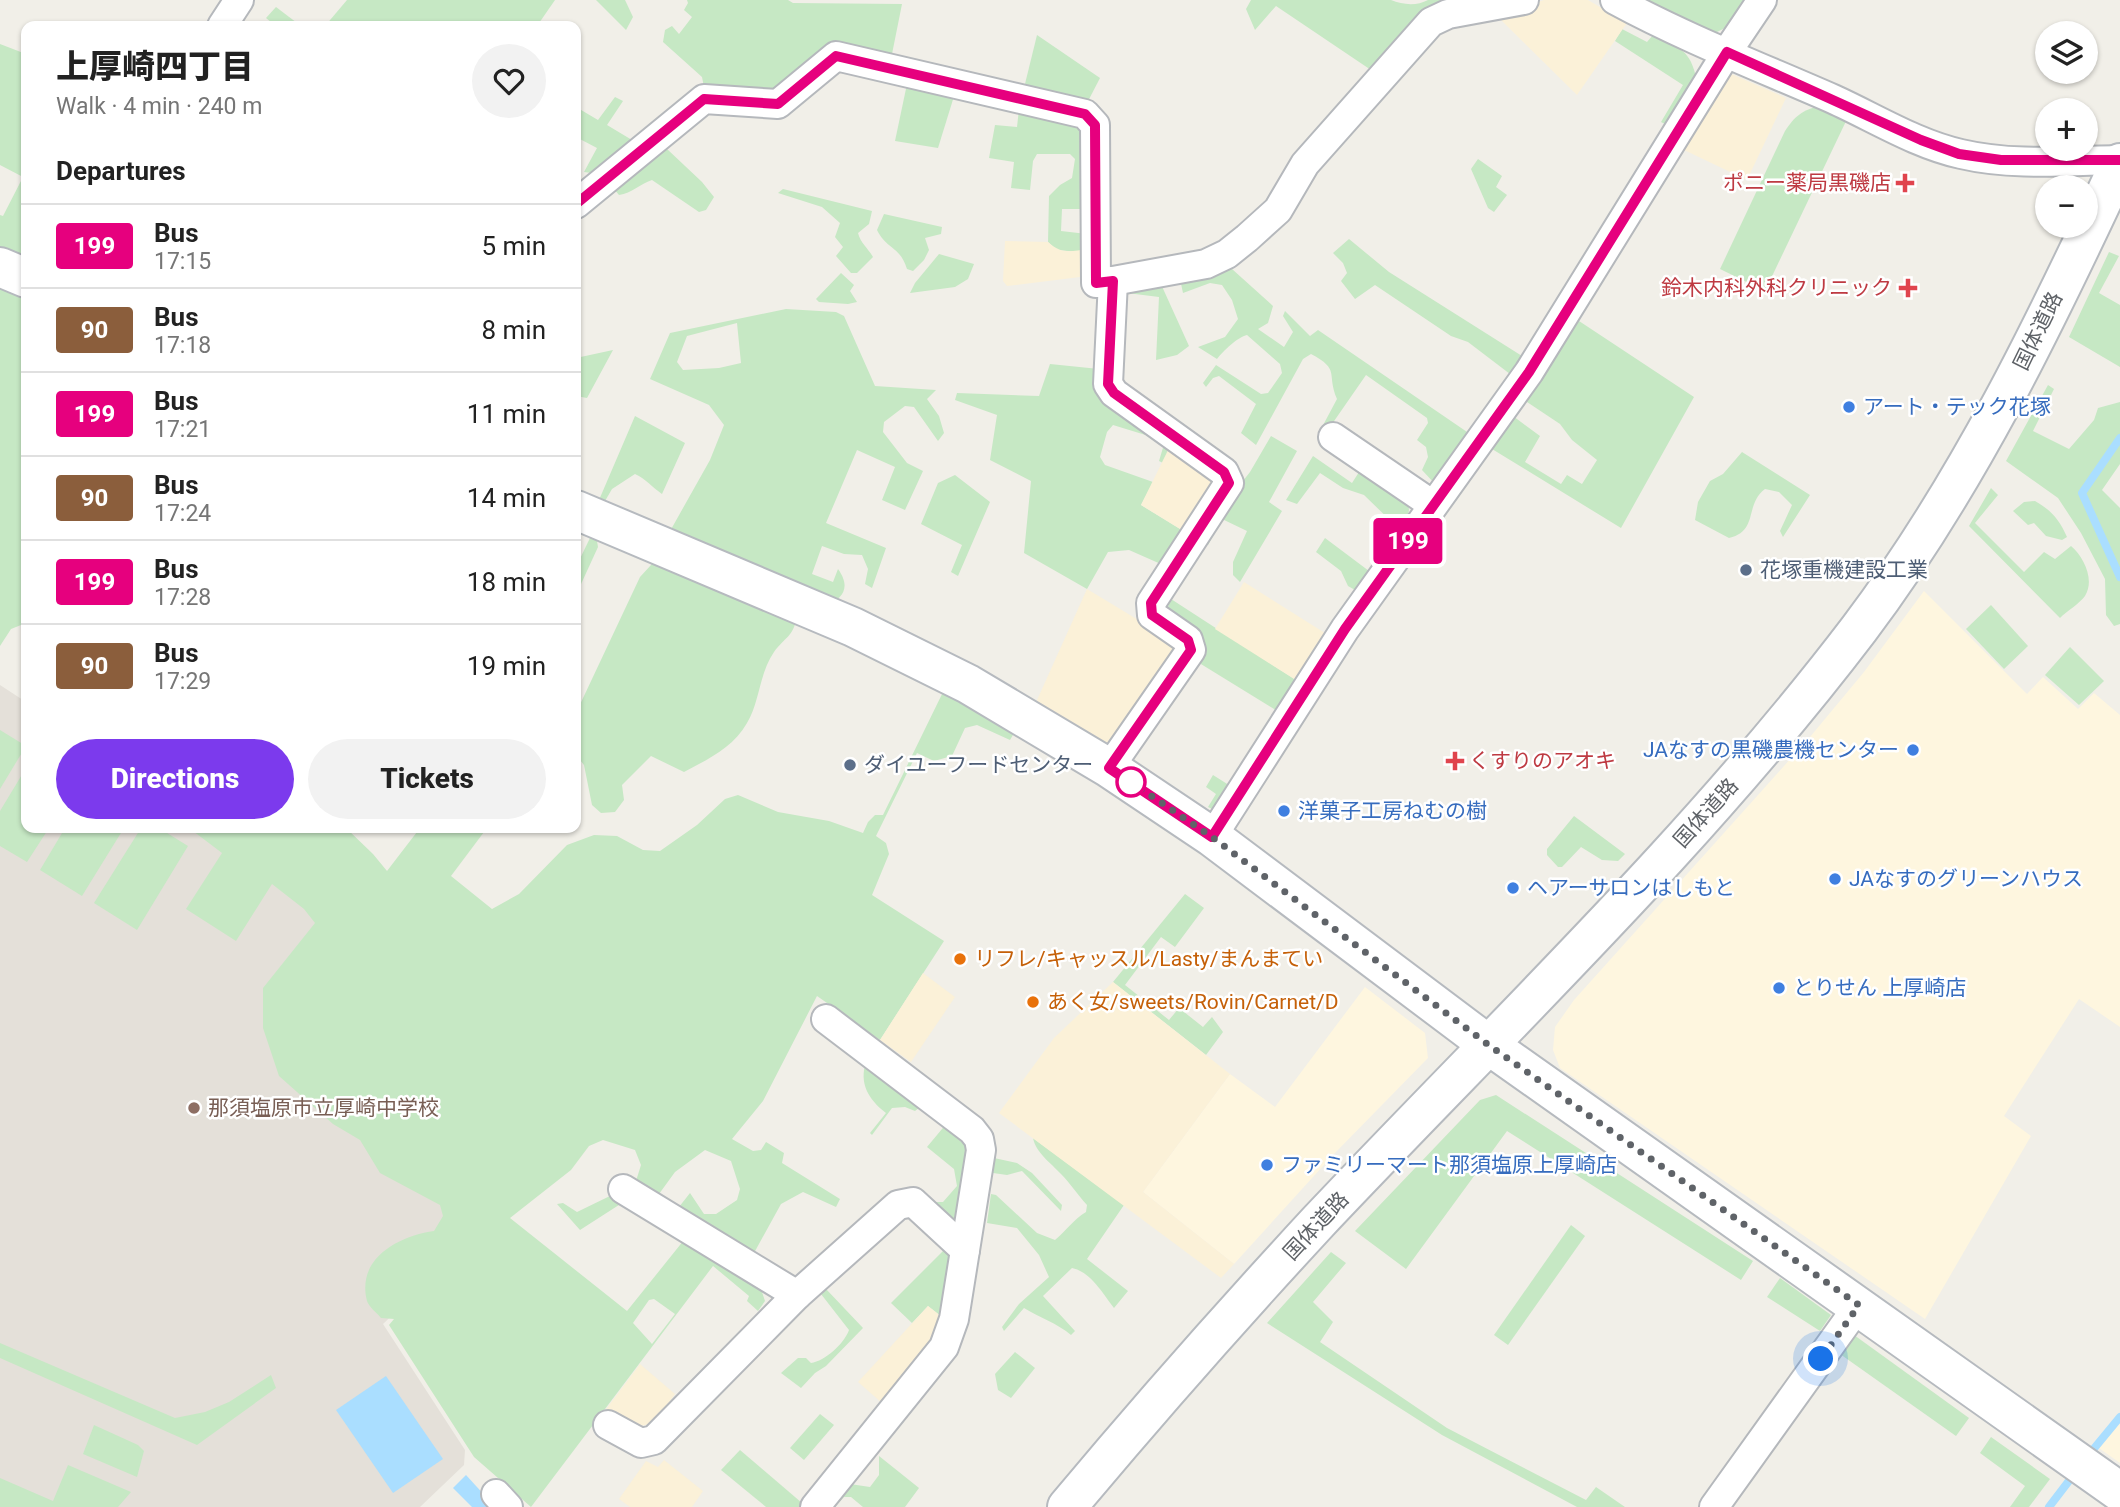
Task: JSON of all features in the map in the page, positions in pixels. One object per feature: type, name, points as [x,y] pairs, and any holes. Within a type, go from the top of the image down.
[{"type":"street","points":[[225,21],[239,0]]},
{"type":"street","points":[[581,200],[704,99],[778,104],[836,56],[1085,114],[1095,125],[1096,283],[1206,264],[1227,254],[1278,209],[1305,164],[1430,22],[1448,14],[1524,0]]},
{"type":"street","points":[[1615,0],[1652,20],[1921,140],[1959,154],[2001,160],[2120,161]]},
{"type":"street","points":[[1212,837],[1345,629],[1536,360],[1762,0]]},
{"type":"street","name":"国体道路","points":[[1067,1507],[1133,1428],[1263,1283],[1690,833],[1788,718],[1860,627],[1953,489],[1998,413],[2120,161]]},
{"type":"street","points":[[0,267],[21,276]]},
{"type":"street","points":[[1109,768],[1191,650],[1188,640],[1152,615],[1151,603],[1229,483],[1224,472],[1114,393],[1108,384],[1113,281]]},
{"type":"street","points":[[1333,437],[1433,505]]},
{"type":"street","points":[[581,512],[853,627],[968,684],[1109,768],[1212,837],[1490,1046],[2120,1492]]},
{"type":"street","points":[[815,1507],[944,1347],[954,1320],[981,1150],[979,1139],[972,1130],[827,1019]]},
{"type":"street","points":[[623,1189],[797,1296]]},
{"type":"street","points":[[608,1425],[641,1443],[654,1440],[797,1296],[898,1205],[913,1202],[965,1250]]},
{"type":"street","points":[[1714,1507],[1859,1305]]},
{"type":"shaded area","points":[[1924,591],[2027,694],[2043,677],[2078,709],[2094,693],[2120,715],[2120,1027],[2079,999],[2004,1116],[2031,1136],[1925,1319],[1560,1068],[1553,1050],[1555,1027],[1574,1000],[1810,737],[1864,672]]},
{"type":"shaded area","name":"那須塩原市立厚崎中学校","points":[[0,685],[21,699],[21,833],[220,833],[346,926],[494,1218],[383,1324],[465,1450],[464,1465],[420,1507],[0,1507]]},
{"type":"shaded area","points":[[1365,987],[1425,1033],[1428,1058],[1333,1155],[1234,1264],[1143,1192],[1230,1074],[1275,1107]]},
{"type":"shaded area","points":[[2120,1423],[2120,1463],[2096,1446]]},
{"type":"green space","points":[[347,0],[555,0],[540,21],[329,21]]},
{"type":"green space","points":[[596,0],[625,0],[633,17],[626,30]]},
{"type":"green space","points":[[687,0],[902,4],[891,59],[832,47],[775,95],[704,87],[702,77],[663,42],[665,30],[672,26],[679,34],[692,17],[684,10]]},
{"type":"green space","points":[[1251,0],[1391,0],[1410,4],[1428,0],[1492,0],[1371,70],[1276,6],[1255,30],[1246,9]]},
{"type":"green space","points":[[1632,0],[1753,0],[1729,26],[1715,33],[1656,6]]},
{"type":"green space","points":[[276,7],[294,21],[270,21],[266,18]]},
{"type":"green space","points":[[1622,29],[1647,42],[1653,35],[1677,47],[1691,62],[1697,81],[1669,126],[1661,122],[1683,85],[1615,41]]},
{"type":"green space","points":[[1037,35],[1100,78],[1086,105],[1024,88]]},
{"type":"green space","points":[[0,44],[21,52],[21,176],[0,165]]},
{"type":"green space","points":[[907,84],[955,93],[938,148],[895,141]]},
{"type":"green space","points":[[615,97],[623,101],[607,125],[632,140],[599,174],[584,172],[597,148],[581,140],[581,110],[598,120]]},
{"type":"green space","points":[[1820,106],[1848,117],[1765,291],[1720,269],[1785,131],[1800,114]]},
{"type":"green space","points":[[1019,109],[1080,121],[1087,130],[1087,209],[1062,209],[1061,231],[1087,234],[1088,249],[1079,252],[1057,250],[1048,242],[1049,196],[1072,178],[1075,159],[1070,154],[1037,154],[1033,161],[1030,190],[1011,188],[1014,162],[989,158],[995,125],[1017,127]]},
{"type":"green space","points":[[667,149],[714,197],[706,210],[699,212],[652,180],[624,194],[619,195],[614,189],[657,150]]},
{"type":"green space","points":[[1478,159],[1502,176],[1496,187],[1507,195],[1494,212],[1488,208],[1471,169]]},
{"type":"green space","points":[[21,181],[21,258],[0,250],[0,215],[3,216]]},
{"type":"green space","points":[[783,189],[872,211],[869,224],[858,233],[873,257],[857,273],[851,273],[836,256],[843,247],[835,237],[840,223],[822,207],[778,193]]},
{"type":"green space","points":[[884,214],[942,227],[941,234],[925,238],[929,250],[913,271],[907,269],[901,256],[877,230]]},
{"type":"green space","points":[[1349,239],[1389,272],[1522,356],[1510,374],[1468,342],[1451,336],[1375,285],[1355,299],[1341,281],[1347,273],[1343,263],[1333,253]]},
{"type":"green space","points":[[2109,252],[2119,256],[2099,293],[2120,305],[2120,367],[2069,337]]},
{"type":"green space","points":[[939,254],[974,264],[968,279],[955,287],[910,293],[915,283]]},
{"type":"green space","points":[[1222,268],[1232,269],[1273,306],[1268,323],[1258,329],[1284,347],[1293,332],[1283,316],[1285,311],[1310,336],[1318,330],[1470,434],[1435,484],[1422,470],[1428,457],[1426,447],[1417,440],[1428,423],[1427,418],[1366,375],[1323,437],[1321,429],[1337,399],[1330,368],[1311,354],[1303,359],[1256,445],[1241,433],[1256,404],[1219,376],[1213,378],[1206,387],[1203,383],[1216,365],[1261,394],[1268,393],[1282,373],[1280,364],[1247,335],[1239,338],[1217,359],[1198,347],[1225,337],[1238,319],[1232,300],[1222,285],[1210,283],[1183,293],[1180,279]]},
{"type":"green space","points":[[841,273],[854,285],[850,291],[857,302],[819,302],[816,299]]},
{"type":"green space","points":[[1160,282],[1189,346],[1177,355],[1156,360],[1159,297],[1127,293],[1124,290]]},
{"type":"green space","points":[[0,287],[21,296],[21,625],[11,629],[0,646]]},
{"type":"green space","points":[[786,309],[836,312],[844,316],[875,386],[936,390],[927,399],[939,416],[944,433],[938,441],[914,407],[905,406],[884,422],[883,432],[907,463],[923,471],[905,510],[882,500],[895,467],[857,450],[826,523],[886,548],[872,588],[865,584],[868,569],[862,555],[844,554],[822,546],[812,574],[833,582],[838,569],[844,580],[841,596],[825,607],[797,617],[791,633],[769,660],[755,706],[741,732],[719,752],[684,772],[651,756],[622,785],[624,800],[615,812],[601,813],[592,805],[581,761],[581,702],[640,577],[651,565],[710,460],[724,425],[709,405],[650,379],[670,333]],"holes":[[[737,323],[741,363],[719,368],[683,370],[677,362],[687,336]]]},
{"type":"green space","points":[[1579,321],[1694,397],[1621,528],[1492,449],[1513,416],[1540,436],[1525,462],[1561,484],[1567,475],[1582,484],[1597,460],[1572,440],[1560,424],[1524,400]]},
{"type":"green space","points":[[613,350],[587,398],[581,397],[581,357]]},
{"type":"green space","points":[[1050,364],[1099,369],[1172,442],[1163,463],[1159,461],[1165,441],[1113,425],[1107,432],[1100,457],[1105,465],[1153,482],[1141,505],[1185,532],[1163,565],[1129,550],[1108,552],[1087,589],[1024,553],[1031,481],[990,460],[997,415],[955,400],[957,393],[1039,396]]},
{"type":"green space","points":[[2048,385],[2054,389],[2033,431],[2069,449],[2094,420],[2098,408],[2120,402],[2120,464],[2102,490],[2120,508],[2120,624],[2114,626],[2106,615],[2105,579],[2081,533],[2058,498],[2006,461]]},
{"type":"green space","points":[[635,416],[685,443],[662,494],[635,474],[612,489],[605,501],[599,500]]},
{"type":"green space","points":[[1271,436],[1297,451],[1269,502],[1282,511],[1240,582],[1233,575],[1233,562],[1247,531],[1222,519],[1208,545],[1197,539],[1250,472]]},
{"type":"green space","points":[[1742,452],[1810,495],[1783,537],[1780,531],[1792,505],[1779,492],[1765,489],[1755,502],[1748,524],[1738,535],[1729,538],[1695,520],[1698,502],[1710,481],[1723,474]]},
{"type":"green space","points":[[1313,456],[1352,483],[1361,469],[1380,482],[1407,504],[1409,512],[1405,519],[1398,528],[1364,495],[1343,488],[1320,473],[1297,504],[1286,500]]},
{"type":"green space","points":[[955,475],[990,502],[958,576],[951,572],[962,545],[921,524],[938,483]]},
{"type":"green space","points":[[1991,488],[1998,495],[1975,523],[2024,572],[2044,552],[2055,559],[2071,546],[2084,562],[2088,590],[2082,599],[2060,618],[1969,526]]},
{"type":"green space","points":[[2035,501],[2054,516],[2067,537],[2062,540],[2046,536],[2034,523],[2028,525],[2013,511],[2024,502]]},
{"type":"green space","points":[[590,538],[597,541],[598,547],[581,584],[581,557]]},
{"type":"green space","points":[[1325,538],[1369,571],[1355,590],[1348,586],[1341,571],[1316,552]]},
{"type":"green space","points":[[1171,599],[1299,682],[1279,712],[1196,661],[1166,612]]},
{"type":"green space","points":[[1991,605],[2028,646],[2004,669],[1966,629]]},
{"type":"green space","points":[[2070,647],[2104,681],[2079,705],[2045,675]]},
{"type":"green space","points":[[944,690],[1017,728],[1010,740],[977,725],[965,728],[952,756],[934,761],[917,753],[876,836],[886,843],[889,854],[872,895],[944,941],[880,1040],[817,996],[763,1101],[732,1139],[753,1151],[761,1150],[766,1142],[784,1153],[782,1163],[840,1199],[836,1207],[803,1192],[781,1204],[754,1253],[679,1207],[690,1193],[704,1214],[716,1214],[737,1200],[740,1189],[731,1161],[705,1150],[675,1172],[659,1194],[636,1181],[641,1165],[635,1150],[603,1140],[589,1146],[571,1170],[510,1218],[627,1311],[684,1240],[761,1289],[765,1301],[758,1311],[747,1301],[749,1296],[713,1266],[531,1507],[474,1457],[389,1325],[394,1319],[381,1318],[367,1301],[365,1286],[374,1261],[383,1252],[407,1238],[434,1231],[443,1216],[440,1205],[380,1173],[360,1140],[333,1124],[279,1076],[263,1028],[263,988],[315,923],[304,909],[272,884],[236,941],[186,909],[222,853],[196,833],[351,833],[387,871],[416,833],[483,833],[451,876],[492,909],[519,894],[567,845],[594,835],[617,836],[643,850],[660,851],[697,825],[725,799],[738,795],[778,812],[829,821],[863,833],[875,815],[883,815]],"holes":[[[654,1299],[675,1314],[652,1344],[633,1323],[649,1300]]]},
{"type":"green space","points":[[0,730],[21,743],[21,754],[0,789]]},
{"type":"green space","points":[[1213,775],[1232,787],[1225,800],[1212,809],[1208,807],[1216,794],[1206,787]]},
{"type":"green space","points":[[21,776],[21,833],[46,833],[27,862],[0,846],[0,811]]},
{"type":"green space","points":[[1574,816],[1625,854],[1618,861],[1602,860],[1581,847],[1562,867],[1558,867],[1547,855],[1547,849]]},
{"type":"green space","points":[[62,833],[121,833],[82,896],[40,870]]},
{"type":"green space","points":[[138,833],[167,833],[188,846],[137,930],[94,903]]},
{"type":"green space","points":[[1185,894],[1204,908],[1175,947],[1161,937],[1125,985],[1169,1020],[1179,1008],[1203,1027],[1212,1017],[1223,1032],[1206,1055],[1113,982]]},
{"type":"green space","points":[[866,1062],[920,1107],[915,1111],[905,1107],[892,1108],[872,1135],[870,1133],[886,1113],[874,1102],[867,1090],[864,1077]]},
{"type":"green space","points":[[1496,1095],[1753,1261],[1741,1280],[1507,1131],[1406,1269],[1355,1231],[1480,1100]]},
{"type":"green space","points":[[947,1123],[971,1146],[960,1210],[955,1218],[946,1218],[933,1204],[943,1202],[957,1186],[954,1169],[927,1147]]},
{"type":"green space","points":[[1033,1138],[1124,1205],[1087,1259],[1128,1291],[1114,1308],[1091,1279],[1072,1268],[1043,1296],[1075,1331],[1071,1335],[1024,1308],[1004,1331],[1002,1327],[1019,1304],[1049,1277],[1039,1255],[1017,1228],[987,1223],[991,1194],[996,1195],[1037,1233],[1055,1240],[1086,1212],[1087,1205],[1041,1153]]},
{"type":"green space","points":[[994,1158],[1017,1163],[1032,1173],[1062,1205],[1061,1211],[1022,1171],[1007,1175],[993,1173]]},
{"type":"green space","points":[[612,1195],[622,1203],[580,1230],[557,1204],[563,1203],[577,1212]]},
{"type":"green space","points":[[1571,1225],[1585,1236],[1508,1345],[1494,1335]]},
{"type":"green space","points":[[946,1248],[953,1259],[942,1317],[928,1306],[912,1323],[891,1303]]},
{"type":"green space","points":[[1331,1252],[1346,1263],[1313,1302],[1333,1322],[1320,1342],[1447,1428],[1586,1500],[1596,1487],[1625,1507],[1577,1507],[1442,1435],[1267,1323]]},
{"type":"green space","points":[[1780,1278],[1831,1315],[1820,1331],[1767,1297]]},
{"type":"green space","points":[[826,1289],[863,1328],[801,1388],[781,1373],[798,1358],[806,1358],[811,1363],[828,1355],[843,1341],[849,1330],[821,1294]]},
{"type":"green space","points":[[1854,1335],[1969,1418],[1956,1436],[1840,1354]]},
{"type":"green space","points":[[0,1343],[175,1418],[205,1412],[229,1402],[271,1375],[276,1388],[197,1445],[0,1358]]},
{"type":"green space","points":[[1015,1352],[1035,1368],[1011,1398],[998,1390],[995,1374]]},
{"type":"green space","points":[[820,1414],[834,1425],[804,1460],[790,1448]]},
{"type":"green space","points":[[94,1425],[138,1445],[144,1451],[137,1477],[83,1454]]},
{"type":"green space","points":[[1991,1437],[2050,1479],[2029,1507],[2010,1507],[2025,1486],[1980,1453]]},
{"type":"green space","points":[[740,1450],[802,1503],[799,1507],[766,1507],[721,1470]]},
{"type":"green space","points":[[879,1456],[919,1488],[905,1507],[863,1507],[851,1497],[844,1497],[835,1507],[830,1507],[850,1484],[870,1487],[879,1475]]},
{"type":"green space","points":[[68,1465],[131,1492],[118,1507],[0,1507],[0,1478],[53,1501]]},
{"type":"sand","points":[[1544,0],[1588,0],[1627,23],[1577,95],[1497,16]]},
{"type":"sand","points":[[1729,73],[1786,98],[1747,180],[1682,149]]},
{"type":"sand","points":[[1005,241],[1048,242],[1067,251],[1088,249],[1088,276],[1007,286],[1003,281]]},
{"type":"sand","points":[[1172,442],[1218,476],[1185,532],[1141,505]]},
{"type":"sand","points":[[1244,582],[1328,635],[1299,682],[1215,629]]},
{"type":"sand","points":[[1087,589],[1178,644],[1107,755],[1033,709]]},
{"type":"sand","points":[[923,973],[955,997],[911,1062],[880,1040]]},
{"type":"sand","points":[[1113,982],[1230,1074],[1143,1192],[1234,1264],[1221,1278],[999,1113],[1054,1038]]},
{"type":"sand","points":[[928,1306],[942,1317],[939,1333],[882,1403],[858,1382]]},
{"type":"sand","points":[[640,1364],[675,1394],[652,1422],[637,1426],[604,1412]]},
{"type":"sand","points":[[664,1460],[703,1491],[692,1507],[630,1507],[619,1499],[646,1461],[658,1467]]},
{"type":"water","points":[[386,1376],[443,1459],[393,1493],[336,1410]]},
{"type":"water","points":[[466,1475],[487,1498],[489,1507],[472,1507],[453,1488]]},
{"type":"waterway","points":[[2120,438],[2082,493],[2120,577]]},
{"type":"waterway","points":[[2087,1457],[2120,1417]]},
{"type":"waterway","points":[[2049,1507],[2075,1473]]},
{"type":"bus line","name":"199","points":[[581,200],[704,99],[778,104],[836,56],[1085,114],[1095,125],[1096,283],[1113,281],[1108,384],[1114,393],[1224,472],[1229,483],[1151,603],[1152,615],[1188,640],[1191,650],[1109,768],[1212,837],[1345,629],[1529,372],[1727,52],[1921,140],[1959,154],[2001,160],[2120,160]]},
{"type":"place","name":"ポニー薬局黒磯店","points":[[1905,183]]},
{"type":"place","name":"鈴木内科外科クリニック","points":[[1908,288]]},
{"type":"place","name":"アート・テック花塚","points":[[1849,407]]},
{"type":"place","name":"花塚重機建設工業","points":[[1746,570]]},
{"type":"place","name":"JAなすの黒磯農機センター","points":[[1913,750]]},
{"type":"place","name":"くすりのアオキ","points":[[1455,761]]},
{"type":"place","name":"ダイユーフードセンター","points":[[850,765]]},
{"type":"place","name":"洋菓子工房ねむの樹","points":[[1284,811]]},
{"type":"place","name":"JAなすのグリーンハウス","points":[[1835,879]]},
{"type":"place","name":"ヘアーサロンはしもと","points":[[1513,888]]},
{"type":"place","name":"リフレ/キャッスル/Lasty/まんまてい","points":[[960,959]]},
{"type":"place","name":"とりせん 上厚崎店","points":[[1779,988]]},
{"type":"place","name":"あく女/sweets/Rovin/Carnet/D","points":[[1033,1002]]},
{"type":"place","name":"那須塩原市立厚崎中学校","points":[[194,1108]]},
{"type":"place","name":"ファミリーマート那須塩原上厚崎店","points":[[1267,1165]]},
{"type":"route","points":[[1131,782],[1212,837],[1490,1046],[1859,1305],[1821,1359]]}]
